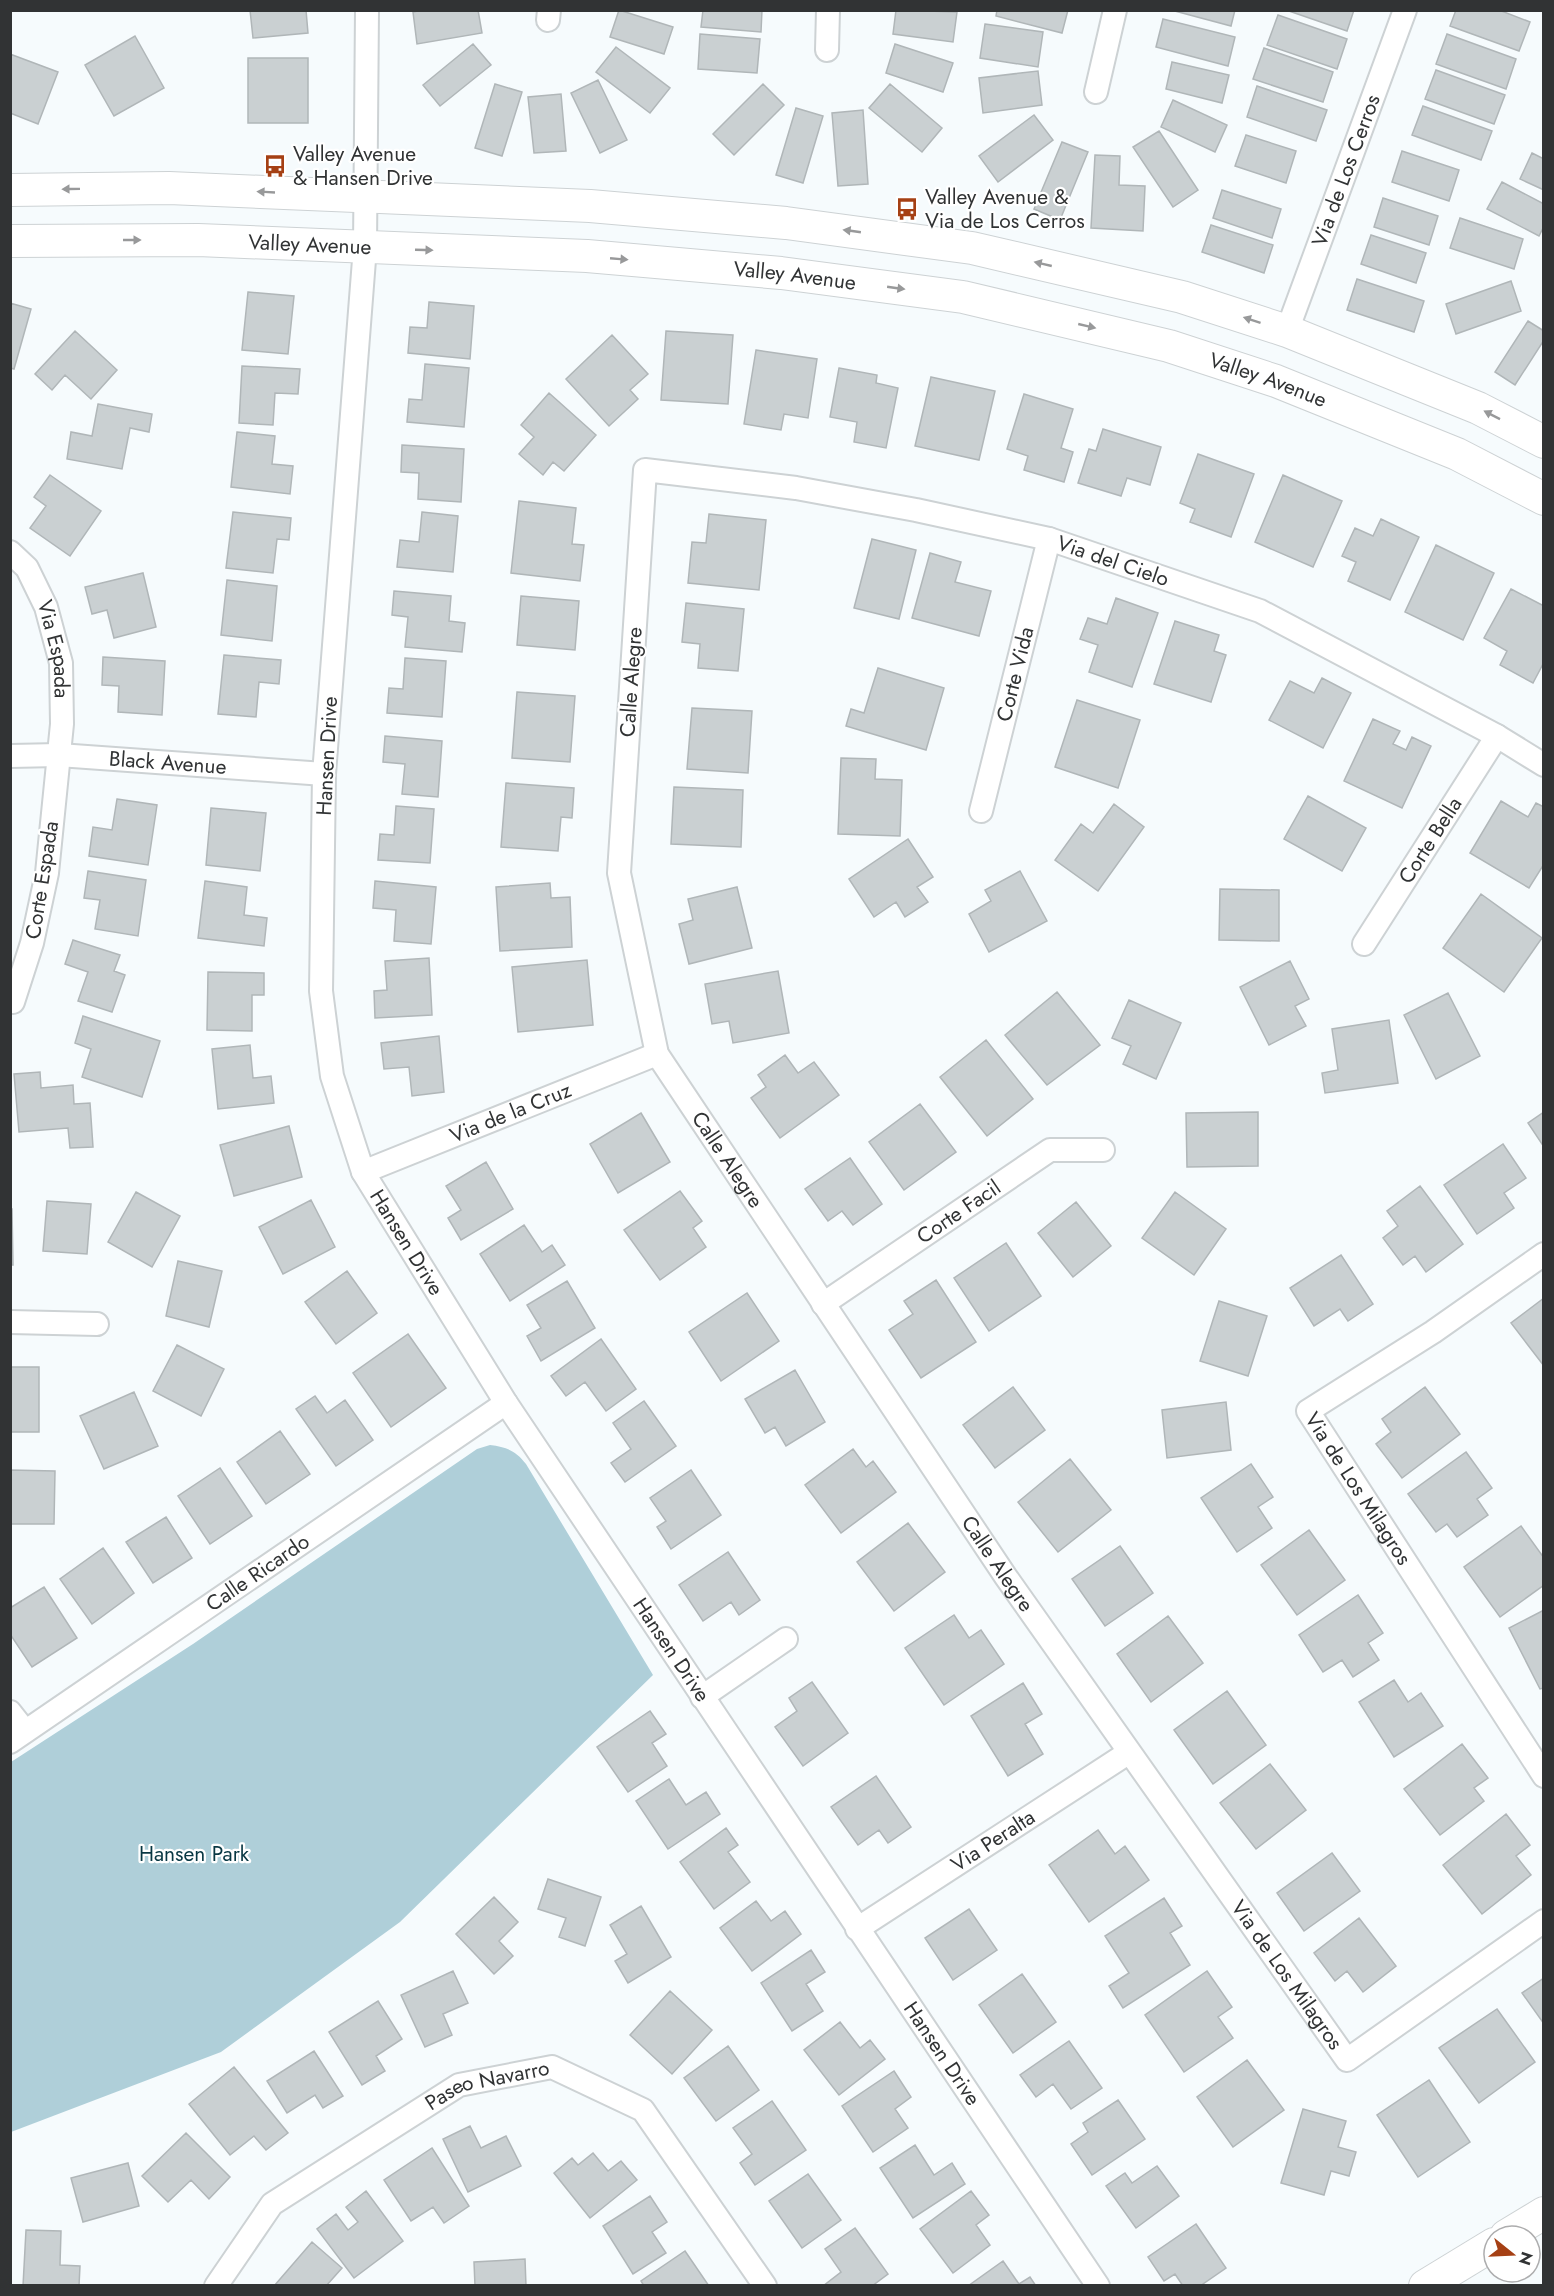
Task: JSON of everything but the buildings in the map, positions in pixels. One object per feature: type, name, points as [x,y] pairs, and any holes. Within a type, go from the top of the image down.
[{"type":"main road","points":[[10,190],[169,188],[590,206],[786,223],[972,248],[1182,297],[1287,331],[1478,408],[1544,442]]},
{"type":"main road","name":"Valley Avenue","points":[[10,241],[198,240],[587,256],[781,273],[963,297],[1169,346],[1276,381],[1457,454],[1544,499]]},
{"type":"main road","points":[[1526,2224],[1544,2213]]},
{"type":"main road","points":[[1425,2286],[1482,2251]]},
{"type":"street","name":"Hansen Drive","points":[[367,10],[365,247],[324,774],[321,991],[332,1076],[363,1172],[506,1403],[1098,2286]]},
{"type":"street","points":[[827,50],[828,10]]},
{"type":"street","points":[[1096,92],[1115,10]]},
{"type":"street","name":"Via de Los Cerros","points":[[1287,331],[1405,10]]},
{"type":"street","name":"Via del Cielo","points":[[645,470],[796,488],[916,510],[1049,539],[1260,611],[1497,736],[1544,765]]},
{"type":"street","name":"Calle Alegre","points":[[645,470],[619,873],[657,1054],[1006,1577],[1128,1753]]},
{"type":"street","name":"Corte Vida","points":[[981,811],[1049,539]]},
{"type":"street","name":"Via Espada","points":[[10,552],[27,568],[46,607],[61,663],[59,755]]},
{"type":"street","name":"Corte Bella","points":[[1364,944],[1497,736]]},
{"type":"street","name":"Black Avenue","points":[[10,756],[59,755],[324,774]]},
{"type":"street","name":"Corte Espada","points":[[13,1002],[33,943],[47,873],[59,755]]},
{"type":"street","name":"Via de la Cruz","points":[[363,1172],[657,1054]]},
{"type":"street","name":"Corte Facil","points":[[823,1304],[1050,1150],[1103,1150]]},
{"type":"street","name":"Via de Los Milagros","points":[[1544,1254],[1432,1332],[1308,1412],[1544,1776]]},
{"type":"street","points":[[10,1322],[97,1324]]},
{"type":"street","name":"Calle Ricardo","points":[[18,1736],[506,1403]]},
{"type":"street","points":[[702,1697],[786,1639]]},
{"type":"street","points":[[10,1713],[18,1736]]},
{"type":"street","name":"Via de Los Milagros","points":[[1128,1753],[1347,2060],[1544,1921]]},
{"type":"street","name":"Via Peralta","points":[[857,1929],[1128,1753]]},
{"type":"street","name":"Paseo Navarro","points":[[216,2286],[272,2204],[459,2085],[552,2067],[643,2110],[765,2286]]},
{"type":"green space","name":"Hansen Park","points":[[490,1445],[511,1450],[526,1464],[653,1675],[400,1922],[221,2052],[11,2132],[11,1762],[193,1644],[477,1449]]},
{"type":"place","name":"Valley Avenue & Hansen Drive","points":[[275,166]]},
{"type":"place","name":"Valley Avenue & Via de Los Cerros","points":[[907,209]]}]
